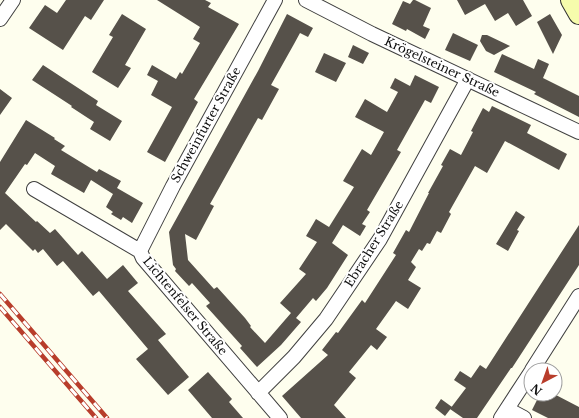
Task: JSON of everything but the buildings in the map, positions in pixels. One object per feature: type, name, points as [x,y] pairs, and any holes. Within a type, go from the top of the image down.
[{"type":"main road","points":[[571,0],[579,14]]},
{"type":"street","points":[[0,19],[13,0]]},
{"type":"street","name":"Schweinfurter Straße","points":[[140,251],[173,186],[275,0]]},
{"type":"street","name":"Krögelsteiner Straße","points":[[306,0],[372,34],[579,132]]},
{"type":"street","name":"Ebracher Straße","points":[[258,393],[294,357],[326,319],[380,239],[468,79]]},
{"type":"street","name":"Lichtenfelser Straße","points":[[34,189],[140,251],[143,258],[280,418]]},
{"type":"street","points":[[538,362],[579,296]]},
{"type":"street","points":[[523,385],[504,414],[524,418]]},
{"type":"railway","points":[[0,294],[107,418]]},
{"type":"railway","points":[[0,307],[96,418]]}]
